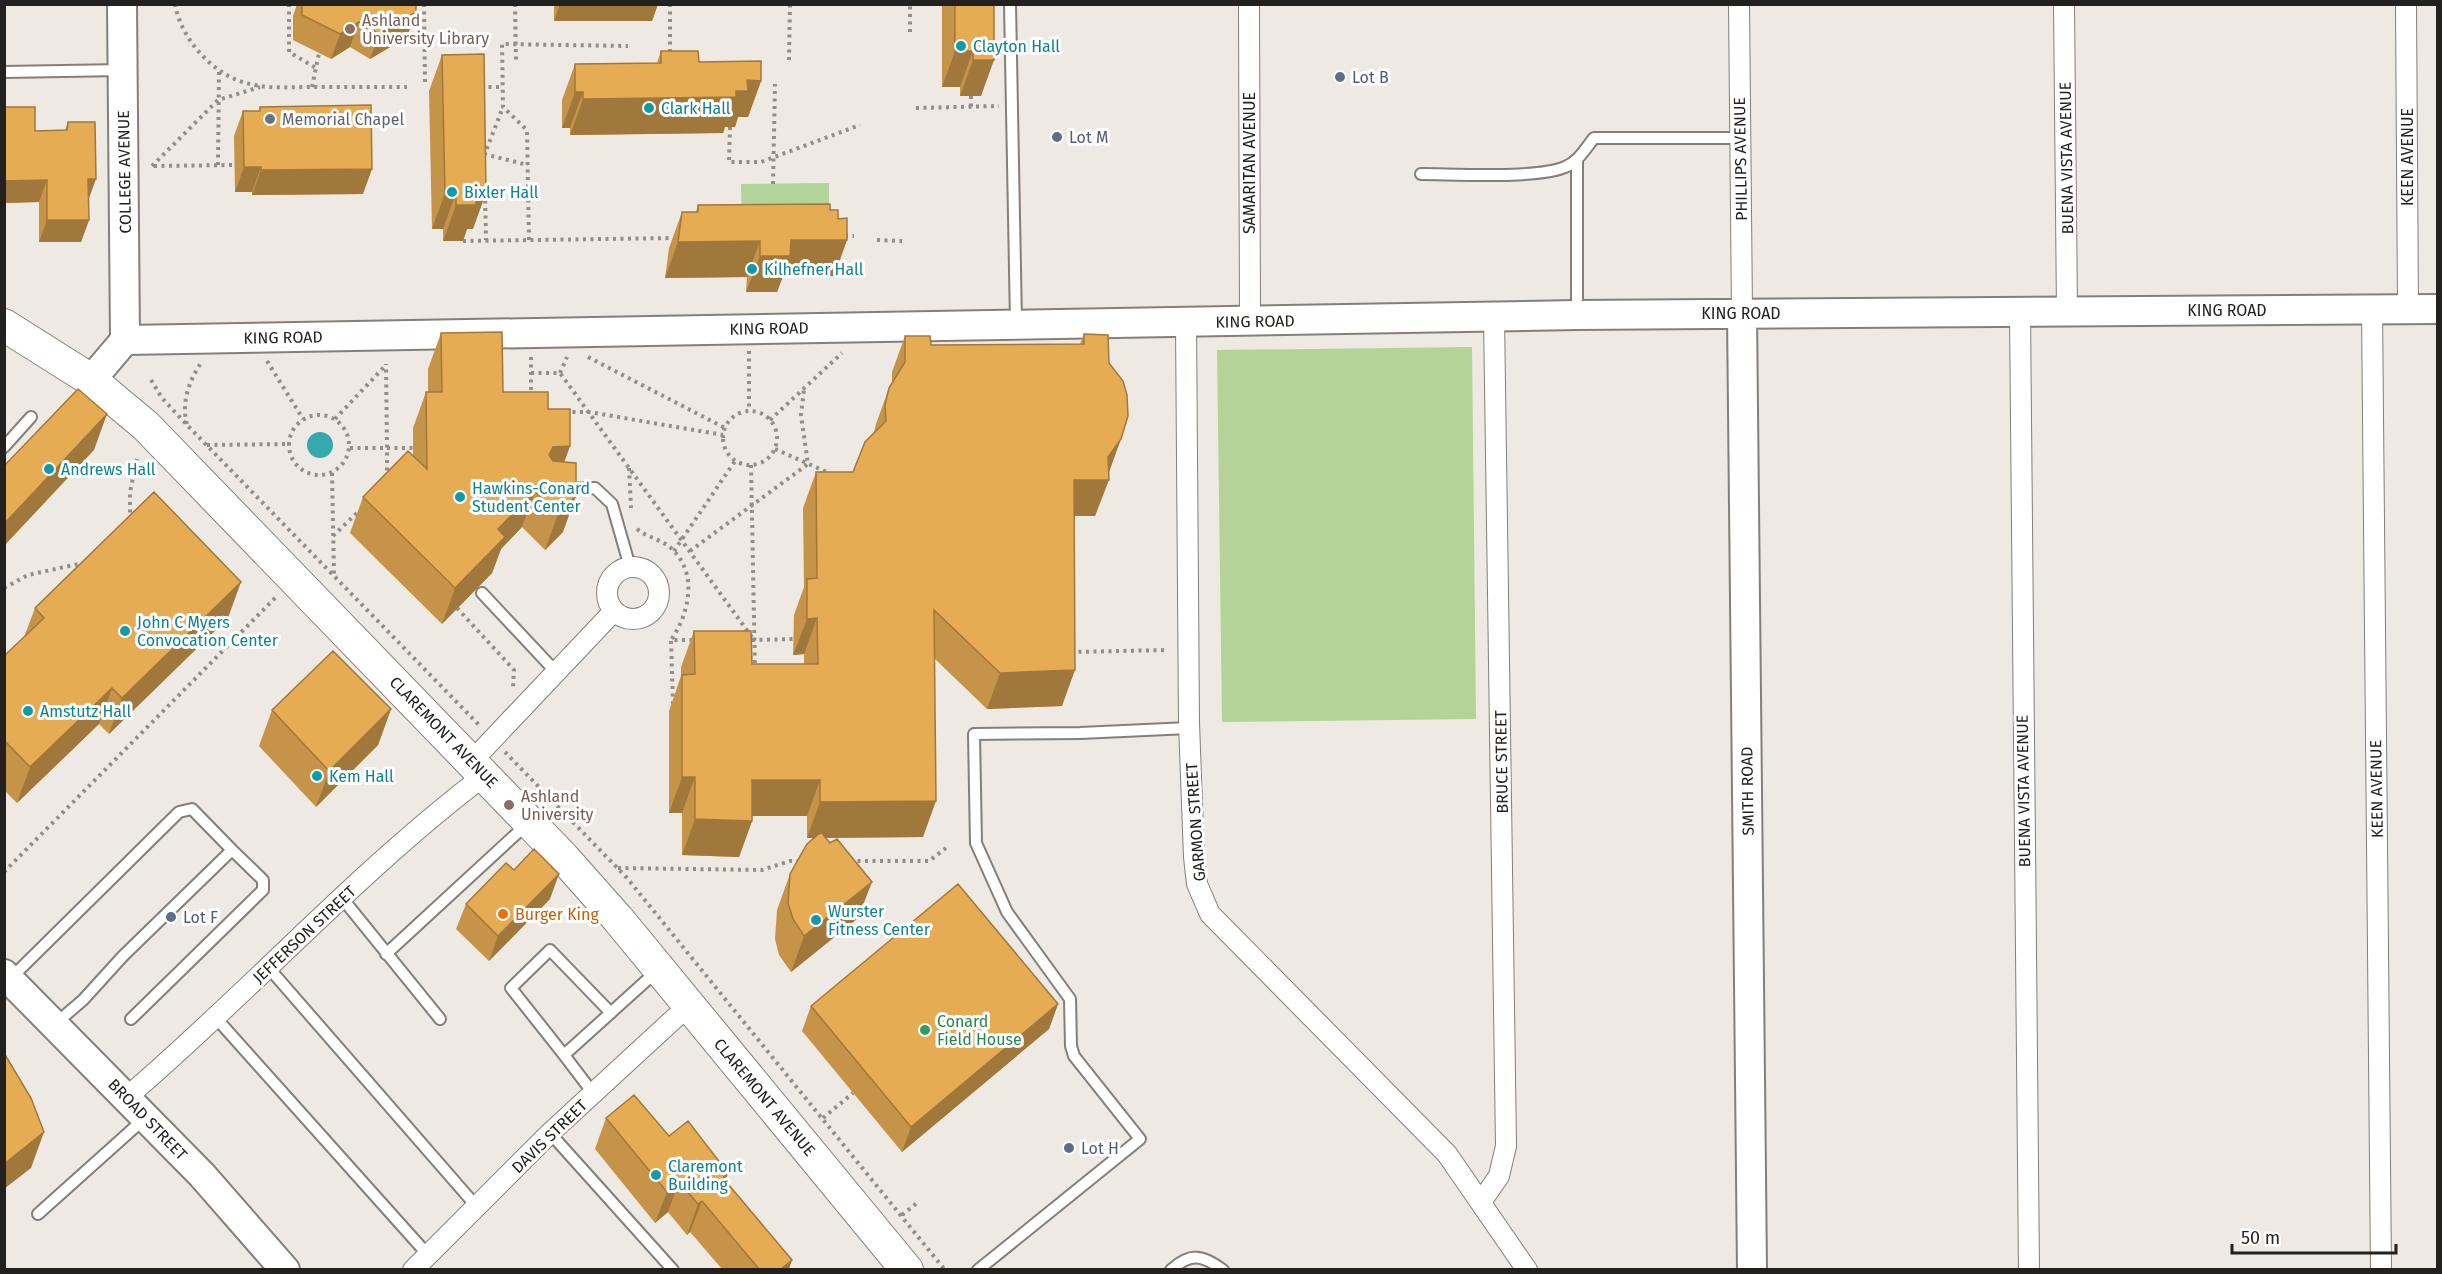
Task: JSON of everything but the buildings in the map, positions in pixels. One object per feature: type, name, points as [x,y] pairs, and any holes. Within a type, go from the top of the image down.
[{"type":"main road","name":"CLAREMONT AVENUE","points":[[4,325],[91,380],[146,426],[479,768],[618,919],[903,1268]]},
{"type":"street","name":"COLLEGE AVENUE","points":[[122,4],[125,340]]},
{"type":"street","name":"SAMARITAN AVENUE","points":[[1249,4],[1250,321]]},
{"type":"street","name":"PHILLIPS AVENUE","points":[[1739,4],[1742,313]]},
{"type":"street","name":"BUENA VISTA AVENUE","points":[[2064,4],[2067,311]]},
{"type":"street","name":"KEEN AVENUE","points":[[2406,4],[2408,309]]},
{"type":"street","name":"KEEN AVENUE","points":[[2372,309],[2381,1269]]},
{"type":"street","name":"KING ROAD","points":[[125,340],[1494,316],[2438,309]]},
{"type":"street","name":"BUENA VISTA AVENUE","points":[[2020,312],[2028,1269]]},
{"type":"street","name":"SMITH ROAD","points":[[1742,313],[1752,1269]]},
{"type":"street","name":"BRUCE STREET","points":[[1481,1202],[1499,1176],[1506,1146],[1494,316]]},
{"type":"street","name":"GARMON STREET","points":[[1186,322],[1189,728],[1197,884],[1210,914],[1412,1115],[1447,1154],[1527,1269]]},
{"type":"street","points":[[91,380],[125,340]]},
{"type":"street","points":[[630,567],[639,567],[653,576],[660,592],[656,608],[642,618],[625,618],[614,611],[608,600],[609,583],[621,570],[630,567]]},
{"type":"street","name":"JEFFERSON STREET","points":[[137,1107],[216,1018],[479,768],[556,672],[614,611]]},
{"type":"street","name":"BROAD STREET","points":[[7,977],[137,1107],[285,1269]]},
{"type":"street","name":"DAVIS STREET","points":[[413,1269],[550,1133],[688,1005]]},
{"type":"lane","points":[[1010,4],[1016,324]]},
{"type":"lane","points":[[4,72],[123,70]]},
{"type":"lane","points":[[1421,174],[1529,173],[1564,168],[1577,159],[1594,138],[1740,138]]},
{"type":"lane","points":[[1577,159],[1577,315]]},
{"type":"lane","points":[[4,447],[31,417]]},
{"type":"lane","points":[[554,489],[595,488],[612,504],[630,567]]},
{"type":"lane","points":[[482,593],[556,672]]},
{"type":"lane","points":[[978,1269],[1140,1139],[1074,1056],[1071,1046],[1070,999],[1007,912],[987,871],[976,843],[974,734],[1080,733],[1189,728]]},
{"type":"lane","points":[[7,977],[179,812],[192,809],[263,880],[263,890],[131,1019]]},
{"type":"lane","points":[[386,954],[529,822]]},
{"type":"lane","points":[[55,1024],[83,1000],[123,956],[232,850]]},
{"type":"lane","points":[[342,898],[440,1019]]},
{"type":"lane","points":[[593,1093],[511,988],[550,950],[611,1013]]},
{"type":"lane","points":[[268,967],[477,1207]]},
{"type":"lane","points":[[564,1055],[659,969]]},
{"type":"lane","points":[[216,1018],[428,1255]]},
{"type":"lane","points":[[38,1214],[137,1107]]},
{"type":"lane","points":[[550,1133],[673,1269]]},
{"type":"lane","points":[[1171,1269],[1185,1257],[1195,1257],[1212,1261],[1223,1269]]},
{"type":"path","points":[[175,4],[189,38],[205,58],[219,69],[248,84],[406,87]]},
{"type":"path","points":[[289,4],[289,52],[316,68]]},
{"type":"path","points":[[424,4],[425,82]]},
{"type":"path","points":[[515,4],[516,60]]},
{"type":"path","points":[[670,4],[670,58]]},
{"type":"path","points":[[789,60],[790,4]]},
{"type":"path","points":[[910,4],[910,32]]},
{"type":"path","points":[[484,165],[484,154],[503,107],[502,44],[627,46]]},
{"type":"path","points":[[312,87],[319,53]]},
{"type":"path","points":[[218,165],[219,69]]},
{"type":"path","points":[[773,184],[775,84]]},
{"type":"path","points":[[234,165],[152,166],[218,100],[264,86]]},
{"type":"path","points":[[473,87],[502,87]]},
{"type":"path","points":[[971,96],[972,106]]},
{"type":"path","points":[[916,108],[1012,105]]},
{"type":"path","points":[[503,107],[527,130],[529,240]]},
{"type":"path","points":[[730,127],[729,162],[760,162],[860,125]]},
{"type":"path","points":[[478,155],[484,154],[528,165]]},
{"type":"path","points":[[485,187],[486,240]]},
{"type":"path","points":[[842,236],[854,236]]},
{"type":"path","points":[[463,241],[680,238]]},
{"type":"path","points":[[877,240],[902,241]]},
{"type":"path","points":[[749,344],[749,411]]},
{"type":"path","points":[[531,347],[531,402]]},
{"type":"path","points":[[770,420],[845,350]]},
{"type":"path","points":[[261,352],[303,419]]},
{"type":"path","points":[[577,352],[725,428]]},
{"type":"path","points":[[560,373],[567,360],[567,353]]},
{"type":"path","points":[[187,425],[185,416],[187,392],[205,357]]},
{"type":"path","points":[[386,357],[387,483]]},
{"type":"path","points":[[335,419],[386,364]]},
{"type":"path","points":[[531,373],[560,373]]},
{"type":"path","points":[[560,373],[754,640]]},
{"type":"path","points":[[804,388],[801,415],[808,464]]},
{"type":"path","points":[[749,411],[758,412],[770,420],[776,431],[775,449],[762,463],[751,465],[735,461],[724,447],[723,435],[733,417],[749,411]]},
{"type":"path","points":[[554,412],[589,412],[723,435]]},
{"type":"path","points":[[319,415],[335,419],[347,432],[350,448],[341,467],[332,473],[312,475],[302,471],[295,464],[289,444],[291,434],[303,419],[319,415]]},
{"type":"path","points":[[207,445],[289,444]]},
{"type":"path","points":[[350,448],[413,448]]},
{"type":"path","points":[[775,449],[839,478]]},
{"type":"path","points":[[130,523],[130,492],[137,459]]},
{"type":"path","points":[[674,551],[735,461]]},
{"type":"path","points":[[690,551],[808,464]]},
{"type":"path","points":[[751,465],[755,680]]},
{"type":"path","points":[[629,468],[631,513]]},
{"type":"path","points":[[332,473],[334,575]]},
{"type":"path","points":[[333,536],[364,506]]},
{"type":"path","points":[[633,524],[649,538],[674,551],[686,574],[688,592],[686,610],[671,640],[673,710]]},
{"type":"path","points":[[4,588],[28,574],[90,562]]},
{"type":"path","points":[[4,872],[295,579]]},
{"type":"path","points":[[457,608],[514,670],[511,692]]},
{"type":"path","points":[[742,640],[794,639]]},
{"type":"path","points":[[671,640],[695,640]]},
{"type":"path","points":[[1061,652],[1174,650]]},
{"type":"path","points":[[473,719],[485,717]]},
{"type":"path","points":[[848,861],[930,861],[946,848]]},
{"type":"path","points":[[617,868],[762,870],[790,861],[802,861]]},
{"type":"path","points":[[823,1118],[853,1093]]},
{"type":"path","points":[[902,1215],[917,1203]]},
{"type":"green space","points":[[829,183],[829,229],[742,230],[741,184]]},
{"type":"green space","points":[[1472,347],[1476,719],[1222,722],[1217,350]]},
{"type":"water","points":[[320,432],[329,436],[333,445],[329,454],[320,458],[311,454],[307,445],[311,436]]},
{"type":"place","name":"Ashland University Library","points":[[350,29]]},
{"type":"place","name":"Clayton Hall","points":[[961,46]]},
{"type":"place","name":"Lot B","points":[[1340,77]]},
{"type":"place","name":"Clark Hall","points":[[649,108]]},
{"type":"place","name":"Memorial Chapel","points":[[270,119]]},
{"type":"place","name":"Lot M","points":[[1057,137]]},
{"type":"place","name":"Bixler Hall","points":[[452,192]]},
{"type":"place","name":"Kilhefner Hall","points":[[752,269]]},
{"type":"place","name":"Andrews Hall","points":[[49,469]]},
{"type":"place","name":"Hawkins-Conard Student Center","points":[[460,497]]},
{"type":"place","name":"John C Myers Convocation Center","points":[[125,631]]},
{"type":"place","name":"Amstutz Hall","points":[[28,711]]},
{"type":"place","name":"Kem Hall","points":[[317,776]]},
{"type":"place","name":"Ashland University","points":[[509,805]]},
{"type":"place","name":"Burger King","points":[[503,914]]},
{"type":"place","name":"Lot F","points":[[171,917]]},
{"type":"place","name":"Wurster Fitness Center","points":[[816,920]]},
{"type":"place","name":"Conard Field House","points":[[925,1030]]},
{"type":"place","name":"Lot H","points":[[1069,1148]]},
{"type":"place","name":"Claremont Building","points":[[656,1175]]}]
